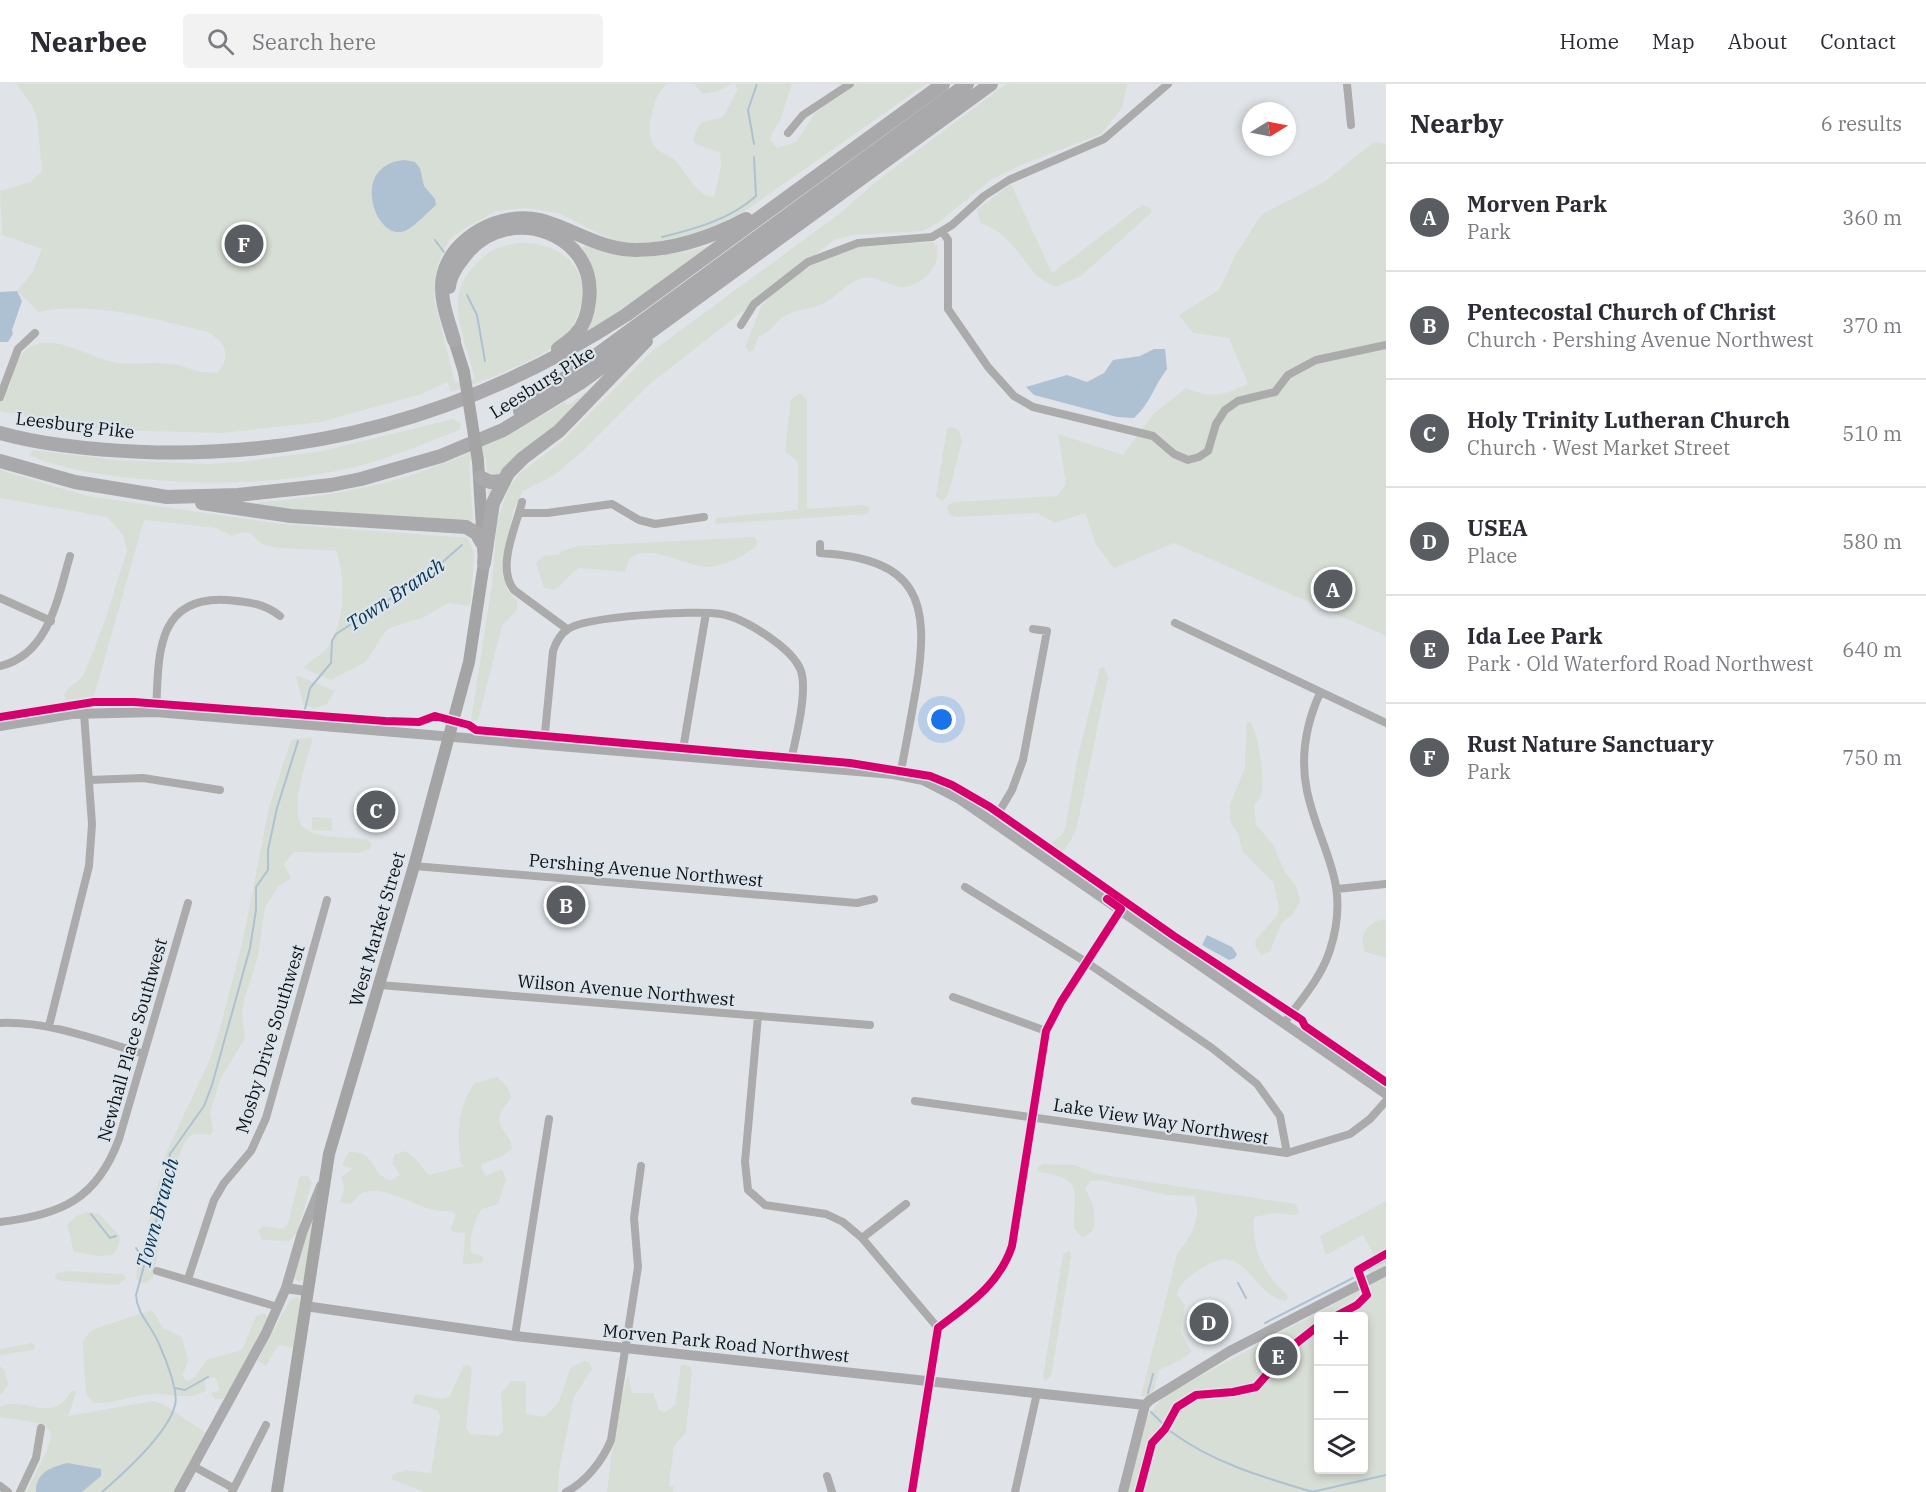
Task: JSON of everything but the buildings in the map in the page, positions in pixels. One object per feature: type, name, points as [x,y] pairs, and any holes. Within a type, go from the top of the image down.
[{"type":"highway","name":"Leesburg Pike","points":[[0,433],[69,446],[124,451],[219,453],[285,447],[332,439],[432,410],[539,366],[626,315],[943,84]]},
{"type":"highway","points":[[503,430],[521,410],[967,84]]},
{"type":"highway","name":"Leesburg Pike","points":[[0,461],[75,482],[167,497],[290,491],[361,479],[441,456],[503,430],[570,390],[990,84]]},
{"type":"highway","points":[[454,340],[443,302],[443,276],[454,253],[465,241],[488,226],[525,218],[539,220],[590,241],[621,249],[661,249],[701,240],[753,215],[818,168],[860,144]]},
{"type":"highway","points":[[454,340],[448,308],[450,281],[473,246],[496,232],[514,228],[549,232],[570,245],[582,258],[590,282],[590,296],[580,329],[539,366]]},
{"type":"highway","points":[[484,563],[493,503],[502,481],[523,458],[559,430],[639,350],[655,328]]},
{"type":"highway","points":[[480,477],[490,482],[502,481]]},
{"type":"highway","points":[[167,497],[291,516],[466,527],[476,533],[482,543]]},
{"type":"main road","name":"West Market Street","points":[[277,1492],[323,1184],[414,866],[469,662],[484,563],[480,477],[464,372],[454,340]]},
{"type":"street","points":[[788,133],[803,115],[850,84]]},
{"type":"street","points":[[741,325],[754,304],[795,271],[821,255],[858,243],[918,240],[942,231],[984,196],[1009,180],[1104,139],[1168,84]]},
{"type":"street","points":[[1347,84],[1350,126]]},
{"type":"street","points":[[942,231],[948,240],[948,309],[972,347],[1014,396],[1033,407],[1153,436],[1174,454],[1188,460],[1199,458],[1208,451],[1216,424],[1225,410],[1238,401],[1275,392],[1288,375],[1316,360],[1386,345]]},
{"type":"street","points":[[0,397],[18,350],[35,333]]},
{"type":"street","points":[[522,502],[507,561],[508,582],[514,590],[567,629]]},
{"type":"street","points":[[519,513],[547,513],[612,504],[639,520],[656,524],[704,518]]},
{"type":"street","points":[[820,544],[820,553],[853,555],[873,561],[897,575],[907,586],[920,615],[923,646],[900,775]]},
{"type":"street","points":[[0,666],[12,662],[30,650],[51,621],[70,556]]},
{"type":"street","points":[[0,597],[51,621]]},
{"type":"street","points":[[156,712],[161,641],[168,626],[179,615],[199,604],[225,600],[266,605],[280,615]]},
{"type":"street","points":[[682,755],[706,613]]},
{"type":"street","points":[[544,743],[553,651],[559,637],[567,629],[587,622],[706,613],[728,616],[742,622],[774,642],[797,662],[803,686],[790,765]]},
{"type":"street","points":[[1176,623],[1386,723]]},
{"type":"street","points":[[993,822],[1012,790],[1023,760],[1047,631],[1033,629]]},
{"type":"street","points":[[1284,1023],[1316,981],[1334,934],[1337,889],[1330,856],[1311,805],[1305,771],[1308,725],[1320,693]]},
{"type":"street","points":[[0,726],[84,713],[156,712],[544,743],[900,775],[941,787],[1386,1094]]},
{"type":"street","points":[[50,1026],[89,866],[92,824],[84,713]]},
{"type":"street","points":[[89,780],[142,778],[220,790]]},
{"type":"street","name":"Pershing Avenue Northwest","points":[[414,866],[857,903],[874,899]]},
{"type":"street","points":[[1337,889],[1386,884]]},
{"type":"street","points":[[965,887],[1086,962],[1212,1048],[1257,1084],[1280,1116],[1287,1154]]},
{"type":"street","name":"Mosby Drive Southwest","points":[[188,1280],[214,1200],[224,1183],[251,1151],[266,1118],[327,900]]},
{"type":"street","name":"Newhall Place Southwest","points":[[0,1222],[56,1210],[79,1198],[100,1179],[119,1139],[188,903]]},
{"type":"street","points":[[912,1492],[938,1328],[989,1287],[1007,1261],[1012,1246],[1047,1031],[1061,1002],[1121,909]]},
{"type":"street","name":"Wilson Avenue Northwest","points":[[380,985],[870,1025]]},
{"type":"street","points":[[953,997],[1047,1031]]},
{"type":"street","points":[[759,1016],[744,1176],[748,1190],[758,1201],[772,1207],[835,1217],[862,1238],[938,1328]]},
{"type":"street","points":[[0,1023],[50,1026],[144,1053]]},
{"type":"street","name":"Lake View Way Northwest","points":[[915,1101],[1287,1154],[1350,1134],[1370,1119],[1386,1101]]},
{"type":"street","points":[[515,1336],[549,1119]]},
{"type":"street","points":[[566,1492],[575,1487],[600,1462],[609,1446],[638,1267],[634,1218],[641,1166]]},
{"type":"street","points":[[179,1492],[278,1307],[302,1233],[323,1184]]},
{"type":"street","points":[[862,1238],[906,1204]]},
{"type":"street","points":[[157,1271],[278,1307]]},
{"type":"street","points":[[1123,1492],[1145,1405],[1178,1381],[1230,1351],[1386,1271]]},
{"type":"street","points":[[286,1288],[306,1291]]},
{"type":"street","name":"Morven Park Road Northwest","points":[[305,1306],[624,1349],[930,1380],[1145,1405]]},
{"type":"street","points":[[1015,1492],[1037,1394]]},
{"type":"street","points":[[192,1468],[232,1491],[266,1425]]},
{"type":"street","points":[[20,1492],[36,1458],[41,1428]]},
{"type":"street","points":[[827,1476],[832,1492]]},
{"type":"street","points":[[0,1486],[8,1492]]},
{"type":"shaded area","points":[[17,84],[667,84],[658,95],[652,112],[650,130],[653,144],[678,163],[698,189],[714,197],[721,166],[720,153],[696,144],[693,139],[700,124],[723,117],[738,89],[735,84],[792,84],[780,121],[772,132],[770,140],[777,148],[796,142],[815,113],[857,84],[926,84],[745,211],[705,231],[678,239],[629,244],[614,241],[558,213],[526,208],[496,211],[451,238],[438,264],[434,299],[455,383],[475,379],[459,319],[460,288],[473,267],[494,250],[514,244],[535,244],[554,250],[569,260],[580,276],[583,295],[577,317],[568,335],[557,344],[512,369],[451,392],[447,382],[422,394],[321,422],[223,433],[105,430],[0,411],[0,387],[9,389],[22,354],[32,346],[43,343],[67,346],[113,362],[170,364],[205,372],[218,372],[225,360],[225,349],[219,340],[208,332],[146,317],[103,310],[81,308],[39,312],[17,291],[32,273],[42,249],[2,235],[0,191],[30,182],[42,171],[37,119],[33,107]]},
{"type":"shaded area","points":[[694,84],[732,84],[718,91],[703,94]]},
{"type":"shaded area","points":[[1006,84],[1127,84],[1122,108],[1101,134],[992,179],[939,222],[923,231],[853,235],[834,240],[651,383],[582,452],[553,476],[523,491],[513,511],[504,559],[504,578],[508,591],[517,601],[517,610],[502,626],[478,720],[471,721],[492,584],[497,522],[509,487],[521,472],[561,442],[651,352],[839,214],[877,181]]},
{"type":"shaded area","points":[[1374,142],[1386,144],[1386,636],[1174,543],[1114,568],[1096,545],[1085,513],[1055,523],[1037,513],[956,517],[949,515],[947,506],[954,502],[1057,496],[1066,484],[1058,434],[1123,455],[1154,413],[1186,388],[1203,394],[1217,394],[1248,384],[1229,338],[1193,333],[1179,315],[1219,290],[1235,256],[1261,215],[1324,182]]},
{"type":"shaded area","points":[[1011,184],[1052,273],[1142,205],[1149,207],[1152,212],[1081,276],[1056,287],[1045,282],[1036,274],[1004,237],[980,223],[977,210]]},
{"type":"shaded area","points":[[932,242],[937,246],[937,258],[932,269],[919,282],[899,287],[874,278],[860,279],[822,304],[792,312],[783,317],[769,331],[758,337],[754,350],[749,352],[745,347],[762,305],[780,286],[819,261],[857,247]]},
{"type":"shaded area","points":[[586,245],[640,257],[685,252],[711,245],[578,340],[587,325],[582,248]]},
{"type":"shaded area","points":[[608,376],[489,501],[486,458],[469,462],[473,518],[471,524],[318,514],[246,504],[355,489],[391,481],[437,466],[502,437],[565,402],[568,405]]},
{"type":"shaded area","points":[[800,393],[807,399],[807,509],[864,505],[870,508],[867,514],[715,524],[716,518],[798,510],[798,464],[785,452],[791,399]]},
{"type":"shaded area","points":[[453,419],[461,423],[459,430],[382,459],[326,473],[268,480],[210,483],[123,477],[63,467],[29,455],[33,450],[116,460],[206,464],[241,462],[322,451]]},
{"type":"shaded area","points":[[952,427],[959,430],[962,441],[948,495],[942,501],[936,496],[947,428]]},
{"type":"shaded area","points":[[0,470],[87,496],[282,524],[468,538],[474,553],[471,599],[469,606],[448,603],[424,617],[390,628],[384,633],[366,662],[331,680],[303,668],[328,647],[338,624],[342,600],[342,575],[337,551],[272,547],[245,532],[232,536],[216,528],[144,520],[94,696],[67,700],[64,696],[70,686],[82,677],[107,612],[127,550],[123,535],[107,517],[0,498]]},
{"type":"shaded area","points":[[754,537],[757,541],[756,547],[722,564],[701,566],[660,554],[641,553],[631,558],[625,572],[579,568],[553,590],[544,588],[536,563],[543,556],[558,555],[562,551],[578,546]]},
{"type":"shaded area","points":[[1104,667],[1108,677],[1076,831],[1064,851],[1059,851],[1050,843],[1062,835],[1065,829],[1078,756],[1100,668]]},
{"type":"shaded area","points":[[296,675],[335,691],[326,705],[314,708],[303,705]]},
{"type":"shaded area","points":[[1250,722],[1258,745],[1263,778],[1260,798],[1254,805],[1256,825],[1273,844],[1285,872],[1297,888],[1300,902],[1293,914],[1282,923],[1270,951],[1261,955],[1255,945],[1256,939],[1277,916],[1279,908],[1273,882],[1242,851],[1239,836],[1230,821],[1230,804],[1245,768],[1246,729],[1247,723]]},
{"type":"shaded area","points":[[311,737],[312,741],[299,788],[298,814],[301,824],[313,833],[367,839],[372,844],[370,849],[358,853],[294,852],[284,864],[291,878],[279,886],[265,907],[258,957],[244,1000],[242,1015],[245,1038],[220,1080],[210,1112],[213,1131],[210,1135],[191,1135],[183,1146],[172,1181],[154,1276],[147,1283],[139,1283],[136,1277],[137,1269],[166,1153],[211,1057],[221,1024],[243,940],[269,807],[291,740]]},
{"type":"shaded area","points":[[312,817],[332,818],[332,831],[312,830]]},
{"type":"shaded area","points":[[1381,919],[1386,921],[1386,958],[1365,952],[1363,945],[1363,935],[1367,928]]},
{"type":"shaded area","points":[[497,1077],[507,1086],[511,1096],[502,1110],[500,1123],[512,1148],[503,1156],[482,1164],[481,1168],[486,1176],[502,1169],[506,1180],[498,1204],[482,1209],[472,1231],[470,1243],[472,1253],[484,1257],[482,1263],[463,1264],[465,1233],[453,1232],[450,1229],[456,1215],[451,1211],[429,1209],[385,1192],[375,1191],[363,1193],[351,1204],[340,1203],[344,1187],[341,1177],[353,1169],[342,1165],[349,1152],[364,1155],[384,1178],[391,1180],[400,1175],[393,1164],[394,1155],[405,1151],[415,1158],[428,1175],[465,1166],[461,1164],[459,1143],[460,1122],[465,1101],[475,1083]]},
{"type":"shaded area","points":[[1043,1164],[1075,1165],[1097,1174],[1296,1204],[1299,1212],[1295,1215],[1275,1213],[1254,1217],[1254,1235],[1261,1260],[1275,1283],[1287,1295],[1286,1301],[1274,1297],[1238,1263],[1228,1260],[1215,1261],[1199,1270],[1183,1283],[1177,1294],[1185,1305],[1181,1332],[1192,1351],[1181,1360],[1159,1370],[1154,1390],[1147,1397],[1141,1396],[1177,1254],[1196,1220],[1194,1196],[1167,1195],[1100,1180],[1090,1181],[1085,1189],[1091,1199],[1095,1220],[1093,1231],[1082,1238],[1074,1228],[1074,1188],[1064,1179],[1039,1172],[1037,1168]]},
{"type":"shaded area","points":[[308,1176],[312,1182],[297,1233],[289,1241],[262,1240],[258,1230],[263,1226],[283,1229],[288,1225],[299,1178]]},
{"type":"shaded area","points":[[1386,1201],[1386,1265],[1371,1273],[1362,1271],[1376,1259],[1363,1235],[1326,1255],[1320,1236]]},
{"type":"shaded area","points":[[315,1211],[304,1279],[299,1282],[294,1278],[306,1232]]},
{"type":"shaded area","points":[[87,1212],[99,1214],[120,1236],[119,1246],[112,1255],[99,1256],[74,1252],[67,1225],[76,1216]]},
{"type":"shaded area","points":[[1070,1251],[1071,1257],[1051,1376],[1045,1381],[1043,1376],[1063,1254]]},
{"type":"shaded area","points":[[67,1271],[123,1274],[126,1278],[118,1285],[61,1281],[54,1278],[57,1273]]},
{"type":"shaded area","points":[[1386,1276],[1386,1492],[1128,1492],[1147,1417],[1165,1395],[1314,1315],[1314,1474],[1368,1474],[1368,1312],[1319,1312]]},
{"type":"shaded area","points":[[297,1297],[300,1302],[294,1348],[278,1345],[266,1366],[257,1361],[290,1300]]},
{"type":"shaded area","points":[[152,1310],[163,1328],[182,1337],[188,1360],[182,1375],[186,1381],[194,1378],[207,1360],[242,1350],[256,1316],[265,1313],[268,1318],[228,1394],[222,1399],[215,1399],[211,1393],[220,1390],[215,1377],[205,1379],[206,1390],[193,1396],[147,1394],[93,1403],[86,1394],[83,1341],[90,1331]]},
{"type":"shaded area","points":[[32,1343],[36,1346],[33,1350],[0,1355],[0,1349]]},
{"type":"shaded area","points":[[585,1361],[590,1363],[592,1369],[574,1397],[559,1471],[558,1492],[424,1492],[391,1479],[393,1474],[406,1470],[431,1473],[440,1416],[437,1410],[412,1403],[415,1394],[443,1399],[449,1397],[464,1365],[470,1366],[472,1372],[466,1428],[470,1434],[498,1436],[503,1431],[501,1393],[511,1381],[526,1381],[526,1414],[545,1417],[558,1403],[571,1367]]},
{"type":"shaded area","points":[[681,1365],[690,1366],[692,1373],[686,1432],[674,1446],[669,1486],[674,1487],[673,1492],[607,1492],[616,1420],[628,1375],[632,1393],[653,1393],[659,1410],[665,1412],[675,1405]]},
{"type":"shaded area","points":[[0,1366],[5,1371],[8,1385],[0,1396]]},
{"type":"shaded area","points":[[71,1391],[75,1391],[76,1394],[68,1416],[153,1401],[166,1406],[206,1433],[174,1492],[26,1492],[46,1453],[52,1434],[43,1424],[0,1417],[0,1407],[15,1404],[39,1408],[55,1407],[63,1402]]},
{"type":"water","points":[[405,160],[415,162],[420,168],[424,186],[435,199],[436,205],[411,228],[396,232],[385,226],[377,216],[372,188],[376,175],[387,165]]},
{"type":"water","points":[[17,291],[22,301],[12,330],[13,334],[8,342],[0,342],[0,292]]},
{"type":"water","points":[[1154,349],[1165,349],[1167,369],[1144,407],[1134,418],[1117,417],[1034,395],[1026,387],[1067,375],[1087,382],[1104,373],[1113,360],[1140,356]]},
{"type":"water","points":[[1207,935],[1232,947],[1237,954],[1235,958],[1229,960],[1202,945]]},
{"type":"water","points":[[68,1463],[101,1469],[101,1476],[82,1492],[36,1492],[39,1480],[46,1471]]},
{"type":"waterway","points":[[754,144],[748,110],[757,84]]},
{"type":"waterway","points":[[662,237],[700,227],[724,217],[756,196],[754,157]]},
{"type":"waterway","points":[[435,240],[444,252]]},
{"type":"waterway","points":[[467,295],[477,315],[485,361]]},
{"type":"waterway","name":"Town Branch","points":[[305,709],[310,688],[331,663],[332,641],[336,634],[430,573],[462,545]]},
{"type":"waterway","name":"Town Branch","points":[[102,1492],[155,1440],[171,1416],[175,1405],[175,1392],[168,1366],[156,1338],[139,1309],[136,1295],[156,1222],[170,1154],[204,1106],[212,1085],[250,948],[256,910],[256,887],[268,870],[268,850],[277,808],[298,741]]},
{"type":"waterway","points":[[91,1214],[110,1238],[116,1236]]},
{"type":"waterway","points":[[136,1248],[144,1260]]},
{"type":"waterway","points":[[1367,1270],[1386,1260]]},
{"type":"waterway","points":[[1265,1323],[1353,1278]]},
{"type":"waterway","points":[[1238,1283],[1246,1298]]},
{"type":"waterway","points":[[1148,1393],[1153,1374]]},
{"type":"waterway","points":[[175,1388],[185,1390],[208,1377]]},
{"type":"waterway","points":[[1151,1412],[1163,1424]]},
{"type":"waterway","points":[[1170,1431],[1203,1452],[1221,1460],[1257,1475],[1313,1492]]},
{"type":"waterway","points":[[1312,1492],[1386,1475]]},
{"type":"cycle path","points":[[0,717],[94,702],[134,702],[385,721],[419,722],[435,716],[469,725],[476,730],[850,763],[930,776],[952,785],[990,807],[1174,936],[1302,1020],[1305,1026],[1386,1082]]},
{"type":"cycle path","points":[[912,1492],[938,1328],[982,1293],[999,1272],[1012,1246],[1046,1031],[1061,1002],[1121,909],[1107,899]]},
{"type":"cycle path","points":[[1344,1312],[1357,1305],[1367,1295],[1358,1270],[1386,1254]]},
{"type":"cycle path","points":[[1139,1492],[1152,1443],[1165,1429],[1177,1407],[1196,1395],[1233,1392],[1256,1387],[1290,1348],[1314,1329]]},
{"type":"place","name":"Rust Nature Sanctuary","points":[[244,244]]},
{"type":"place","name":"Morven Park","points":[[1333,589]]},
{"type":"place","name":"Holy Trinity Lutheran Church","points":[[376,810]]},
{"type":"place","name":"Pentecostal Church of Christ","points":[[566,905]]},
{"type":"place","name":"USEA","points":[[1209,1322]]},
{"type":"place","name":"Ida Lee Park","points":[[1278,1356]]}]
